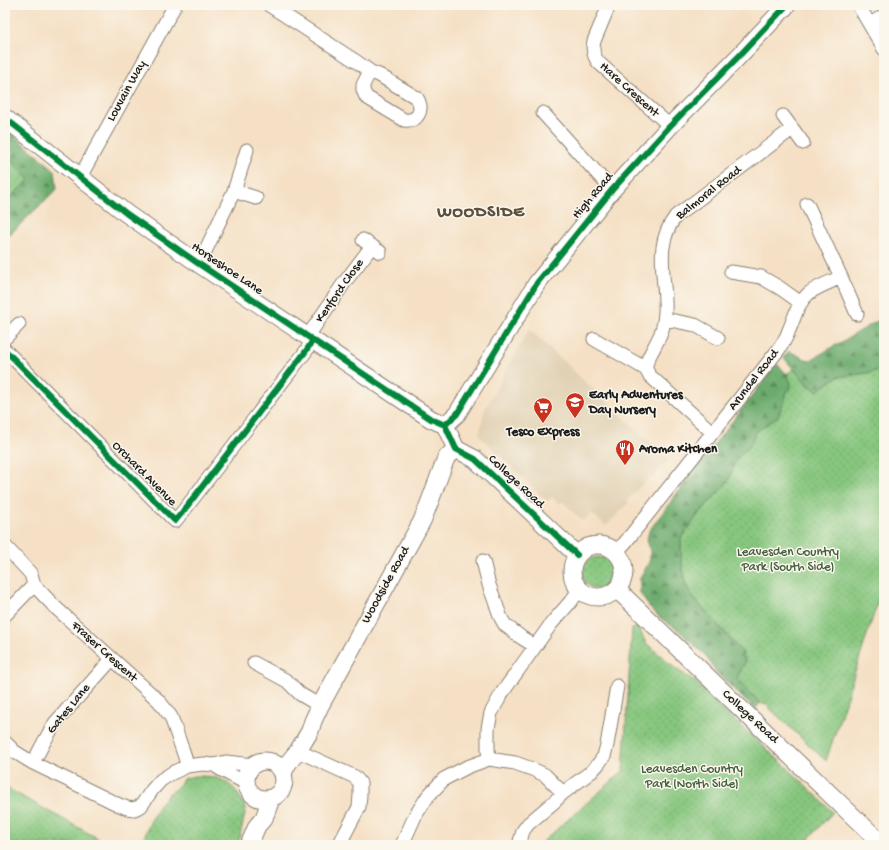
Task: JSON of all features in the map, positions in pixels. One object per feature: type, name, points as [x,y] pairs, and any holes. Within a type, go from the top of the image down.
[{"type":"street","name":"Louvain Way","points":[[80,177],[175,5]]},
{"type":"street","points":[[269,5],[358,62],[371,72]]},
{"type":"street","name":"Hare Crescent","points":[[609,5],[594,41],[594,57],[670,126]]},
{"type":"street","name":"High Road","points":[[445,425],[457,414],[537,282],[612,190],[670,126],[787,5]]},
{"type":"street","points":[[860,8],[884,49]]},
{"type":"street","points":[[870,24],[884,16]]},
{"type":"street","points":[[544,114],[612,190]]},
{"type":"street","points":[[783,116],[802,143]]},
{"type":"street","name":"Horseshoe Lane","points":[[5,118],[126,214],[431,419],[445,425]]},
{"type":"street","name":"Balmoral Road","points":[[646,369],[646,363],[662,333],[665,319],[666,298],[662,265],[662,250],[667,231],[671,223],[682,212],[792,129]]},
{"type":"street","points":[[199,264],[234,191],[247,150]]},
{"type":"street","points":[[234,191],[256,198]]},
{"type":"street","points":[[807,204],[857,314]]},
{"type":"street","name":"Kenford Close","points":[[310,338],[344,283],[372,246]]},
{"type":"street","points":[[731,272],[761,277],[801,303]]},
{"type":"street","name":"Arundel Road","points":[[615,551],[624,544],[673,484],[712,432],[779,349],[790,330],[796,312],[801,303],[813,291],[841,277]]},
{"type":"street","points":[[665,319],[695,325],[718,338]]},
{"type":"street","points":[[5,338],[19,324]]},
{"type":"street","name":"Orchard Avenue","points":[[5,350],[175,521],[306,351],[310,338]]},
{"type":"street","points":[[594,339],[646,369],[650,375],[712,432]]},
{"type":"street","points":[[445,425],[456,449]]},
{"type":"street","name":"College Road","points":[[456,449],[475,458],[577,555]]},
{"type":"street","name":"Woodside Road","points":[[283,773],[288,763],[298,751],[310,731],[316,713],[422,521],[446,458],[456,449]]},
{"type":"street","points":[[591,545],[608,546],[615,551],[621,558],[625,575],[617,590],[602,598],[594,598],[579,590],[572,576],[573,561],[577,555],[583,549],[591,545]]},
{"type":"street","name":"Fraser Crescent","points":[[5,546],[31,574],[34,585],[55,607],[159,701],[171,717],[187,766]]},
{"type":"street","points":[[483,561],[492,592],[505,625],[535,646]]},
{"type":"street","points":[[5,615],[34,585]]},
{"type":"street","points":[[489,759],[488,728],[492,713],[502,693],[551,624],[579,590]]},
{"type":"street","name":"College Road","points":[[617,590],[883,845]]},
{"type":"street","name":"Gates Lane","points":[[33,763],[55,723],[112,659]]},
{"type":"street","points":[[254,663],[287,681],[316,713]]},
{"type":"street","points":[[519,845],[523,831],[528,824],[563,793],[592,771],[604,756],[618,686]]},
{"type":"street","name":"Woodside Road","points":[[260,763],[279,756],[285,752],[316,713]]},
{"type":"street","points":[[5,742],[15,752],[33,763],[117,804],[134,809],[141,806],[161,780],[187,766],[203,764],[214,765],[226,762],[272,762],[281,768],[285,778],[280,793],[271,799],[259,798],[235,776],[224,772],[214,765]]},
{"type":"street","points":[[298,751],[355,777],[360,783],[359,807],[339,845]]},
{"type":"street","points":[[402,845],[415,816],[428,796],[444,779],[467,766],[489,759],[515,763],[545,775],[563,793]]},
{"type":"street","points":[[257,826],[246,776],[248,770],[260,763]]},
{"type":"street","points":[[249,845],[257,826],[264,818],[271,799]]},
{"type":"shaded area","points":[[529,329],[668,459],[653,478],[649,478],[627,500],[629,502],[606,526],[591,513],[583,521],[562,501],[559,504],[552,497],[547,501],[479,435],[485,409]]},
{"type":"green space","points":[[5,128],[55,170],[57,189],[5,239],[5,202],[29,180],[5,154]]},
{"type":"green space","points":[[5,154],[29,180],[5,202]]},
{"type":"green space","points":[[884,317],[884,369],[837,377],[817,391],[807,384],[783,357],[789,351],[809,361]]},
{"type":"green space","points":[[777,364],[787,374],[791,383],[778,416],[756,432],[748,448],[736,459],[729,480],[698,515],[681,538],[681,557],[685,582],[692,596],[743,653],[745,662],[737,678],[760,703],[755,710],[717,673],[705,655],[678,630],[659,617],[647,604],[640,593],[640,578],[650,560],[650,551],[647,540],[649,531]]},
{"type":"green space","name":"Leavesden Country Park (South Side)","points":[[793,368],[807,384],[817,391],[837,377],[884,369],[884,583],[826,761],[766,705],[760,703],[737,678],[745,662],[743,653],[692,596],[685,582],[681,557],[681,537],[729,480],[736,459],[748,448],[756,432],[778,416],[791,383],[787,374]]},
{"type":"green space","points":[[595,557],[601,557],[610,561],[614,573],[610,585],[601,589],[595,589],[586,585],[582,576],[582,570],[586,561]]},
{"type":"green space","name":"Leavesden Country Park (North Side)","points":[[638,627],[646,643],[676,669],[696,682],[716,704],[790,770],[833,812],[803,845],[539,845],[623,771],[632,629]]},
{"type":"green space","points":[[194,776],[208,776],[217,778],[233,787],[237,793],[246,809],[238,845],[141,844],[160,803],[179,786],[183,779]]},
{"type":"green space","points":[[5,787],[110,845],[5,845]]},
{"type":"cycle path","points":[[445,425],[457,414],[537,283],[612,190],[670,126],[787,5]]},
{"type":"cycle path","points":[[5,118],[127,214],[199,264],[431,419],[445,425]]},
{"type":"cycle path","points":[[5,350],[175,521],[313,340]]},
{"type":"cycle path","points":[[445,425],[456,449],[475,459],[577,555]]},
{"type":"place","name":"Early Adventures Day Nursery","points":[[575,419]]},
{"type":"place","name":"Tesco Express","points":[[543,424]]},
{"type":"place","name":"Aroma Kitchen","points":[[625,466]]},
{"type":"district","name":"WOODSIDE","points":[[481,213]]}]
